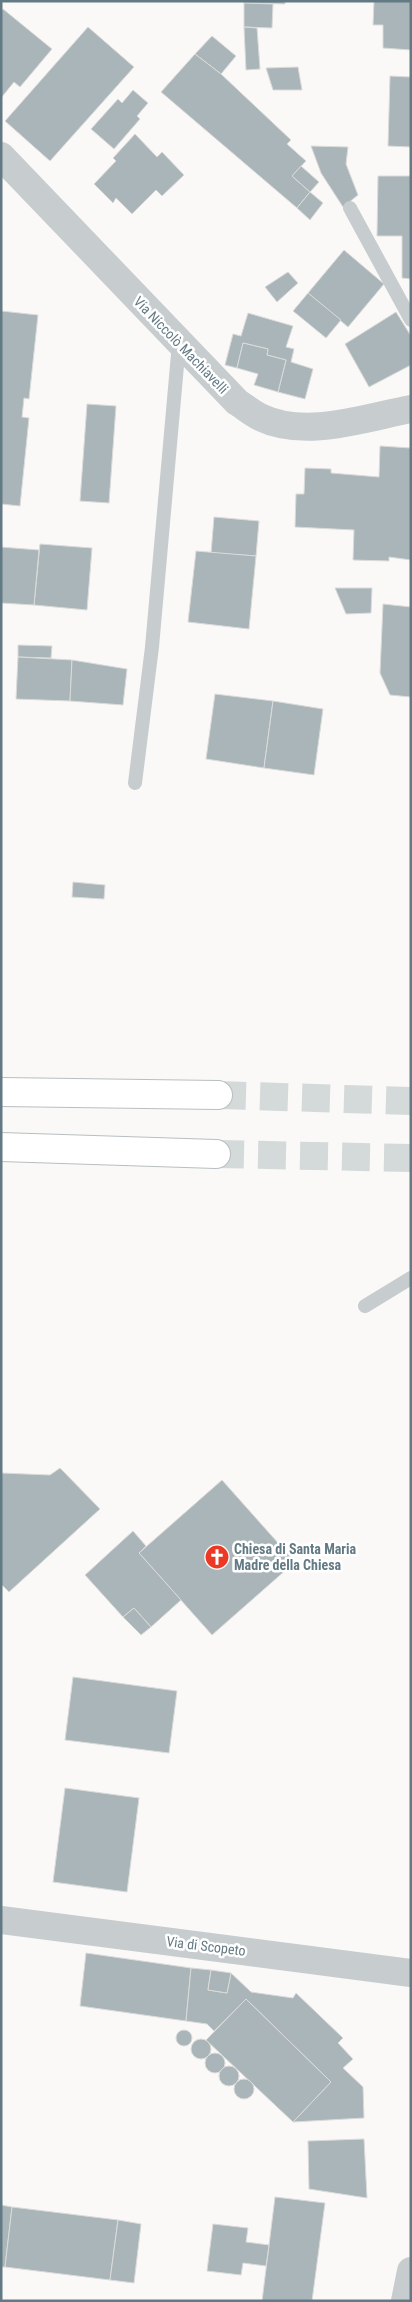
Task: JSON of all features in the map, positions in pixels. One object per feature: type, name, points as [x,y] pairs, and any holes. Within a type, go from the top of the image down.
[{"type":"highway","points":[[1,1092],[218,1095]]},
{"type":"highway","points":[[1,1147],[216,1154]]},
{"type":"street","name":"Via Niccolò Machiavelli","points":[[1,156],[237,402],[260,417],[280,424],[298,426],[329,425],[411,409]]},
{"type":"street","name":"Via di Scopeto","points":[[1,1920],[411,1973]]},
{"type":"street","points":[[405,2301],[411,2271]]},
{"type":"lane","points":[[350,208],[411,320]]},
{"type":"lane","points":[[135,783],[152,647],[179,343]]},
{"type":"lane","points":[[365,1306],[411,1278]]},
{"type":"building","points":[[243,1],[285,1],[285,4],[244,3]]},
{"type":"building","points":[[374,1],[411,1],[411,50],[383,48],[383,25],[373,25]]},
{"type":"building","points":[[244,3],[273,4],[272,28],[244,27]]},
{"type":"building","points":[[3,9],[52,49],[20,87],[14,82],[1,98],[1,11]]},
{"type":"building","points":[[88,27],[134,67],[50,161],[5,121]]},
{"type":"building","points":[[244,27],[257,28],[260,69],[246,70]]},
{"type":"building","points":[[212,36],[236,56],[221,74],[195,54]]},
{"type":"building","points":[[195,54],[221,74],[291,140],[287,144],[306,161],[292,176],[310,192],[297,208],[161,92]]},
{"type":"building","points":[[298,67],[302,90],[273,90],[266,68]]},
{"type":"building","points":[[390,76],[411,77],[411,147],[388,146]]},
{"type":"building","points":[[133,90],[148,103],[137,116],[140,119],[114,149],[91,129],[118,99],[122,103]]},
{"type":"building","points":[[135,134],[157,157],[162,152],[184,175],[162,196],[156,190],[132,214],[116,198],[113,203],[94,184],[116,161],[113,158]]},
{"type":"building","points":[[311,146],[348,147],[346,164],[358,195],[343,207],[321,173]]},
{"type":"building","points":[[301,166],[319,182],[310,192],[292,176]]},
{"type":"building","points":[[378,176],[411,176],[411,279],[402,278],[402,236],[377,236]]},
{"type":"building","points":[[310,192],[323,203],[310,220],[297,208]]},
{"type":"building","points":[[344,250],[384,284],[348,327],[308,293]]},
{"type":"building","points":[[288,272],[298,283],[277,302],[265,287]]},
{"type":"building","points":[[308,293],[341,320],[326,338],[293,311]]},
{"type":"building","points":[[1,311],[38,315],[29,399],[24,398],[22,417],[29,418],[20,506],[1,504]]},
{"type":"building","points":[[396,312],[411,336],[411,365],[369,387],[345,344]]},
{"type":"building","points":[[248,313],[293,326],[286,347],[294,349],[291,362],[313,369],[305,399],[278,392],[286,360],[267,355],[268,349],[243,343],[237,368],[225,365],[233,334],[241,336]]},
{"type":"building","points":[[243,343],[268,349],[267,355],[286,360],[278,392],[254,385],[258,374],[237,368]]},
{"type":"building","points":[[87,404],[116,406],[109,503],[80,501]]},
{"type":"building","points":[[380,446],[411,448],[411,560],[389,557],[389,561],[353,560],[354,530],[295,527],[296,494],[304,494],[305,468],[331,469],[331,473],[379,477]]},
{"type":"building","points":[[214,517],[259,521],[256,556],[211,553]]},
{"type":"building","points":[[40,544],[92,548],[87,610],[34,605]]},
{"type":"building","points":[[1,547],[39,550],[34,605],[1,603]]},
{"type":"building","points":[[196,551],[256,556],[249,629],[188,622]]},
{"type":"building","points":[[335,588],[372,588],[371,613],[346,614]]},
{"type":"building","points":[[383,604],[411,607],[411,697],[390,695],[380,673]]},
{"type":"building","points":[[18,645],[52,646],[51,658],[18,657]]},
{"type":"building","points":[[18,657],[72,660],[70,701],[16,699]]},
{"type":"building","points":[[72,660],[127,669],[123,705],[70,701]]},
{"type":"building","points":[[215,694],[273,701],[264,768],[206,759]]},
{"type":"building","points":[[273,701],[323,709],[314,775],[264,768]]},
{"type":"building","points":[[73,882],[105,885],[104,899],[72,897]]},
{"type":"building","points":[[60,1468],[100,1509],[9,1592],[1,1584],[1,1473],[50,1475]]},
{"type":"building","name":"Chiesa di Santa Maria Madre della Chiesa","points":[[222,1480],[295,1562],[212,1635],[139,1553]]},
{"type":"building","points":[[133,1531],[146,1546],[139,1553],[181,1600],[151,1627],[134,1608],[123,1617],[85,1575]]},
{"type":"building","points":[[134,1608],[151,1627],[141,1635],[123,1617]]},
{"type":"building","points":[[73,1677],[177,1691],[169,1753],[65,1740]]},
{"type":"building","points":[[65,1788],[139,1798],[127,1892],[53,1882]]},
{"type":"building","points":[[86,1953],[191,1968],[186,2021],[80,2006]]},
{"type":"building","points":[[191,1968],[211,1970],[208,1990],[227,1993],[231,1973],[251,1992],[293,1998],[296,1993],[343,2038],[338,2043],[353,2059],[343,2068],[363,2087],[364,2118],[293,2122],[331,2082],[246,1999],[214,2031],[207,2024],[186,2021]]},
{"type":"building","points":[[211,1970],[231,1973],[227,1993],[208,1990]]},
{"type":"building","points":[[246,1999],[331,2082],[293,2122],[206,2040]]},
{"type":"building","points":[[184,2030],[190,2032],[192,2038],[190,2044],[184,2046],[178,2044],[176,2038],[178,2032]]},
{"type":"building","points":[[201,2039],[208,2042],[211,2049],[208,2056],[201,2059],[194,2056],[191,2049],[194,2042]]},
{"type":"building","points":[[215,2053],[222,2056],[225,2063],[222,2070],[215,2073],[208,2070],[205,2063],[208,2056]]},
{"type":"building","points":[[229,2066],[236,2069],[239,2076],[236,2083],[229,2086],[222,2083],[219,2076],[222,2069]]},
{"type":"building","points":[[244,2079],[251,2082],[254,2089],[251,2096],[244,2099],[237,2096],[234,2089],[237,2082]]},
{"type":"building","points":[[364,2139],[367,2198],[309,2189],[308,2141]]},
{"type":"building","points":[[275,2197],[325,2203],[312,2301],[262,2301]]},
{"type":"building","points":[[1,2205],[12,2207],[5,2267],[1,2267]]},
{"type":"building","points":[[12,2207],[118,2220],[110,2280],[5,2267]]},
{"type":"building","points":[[118,2220],[141,2224],[134,2283],[110,2280]]},
{"type":"building","points":[[213,2224],[248,2228],[246,2242],[269,2245],[266,2266],[243,2263],[241,2275],[207,2271]]},
{"type":"tunnel","points":[[218,1095],[411,1101]]},
{"type":"tunnel","points":[[216,1154],[411,1158]]},
{"type":"place","name":"Chiesa di Santa Maria Madre della Chiesa","points":[[217,1557]]}]
